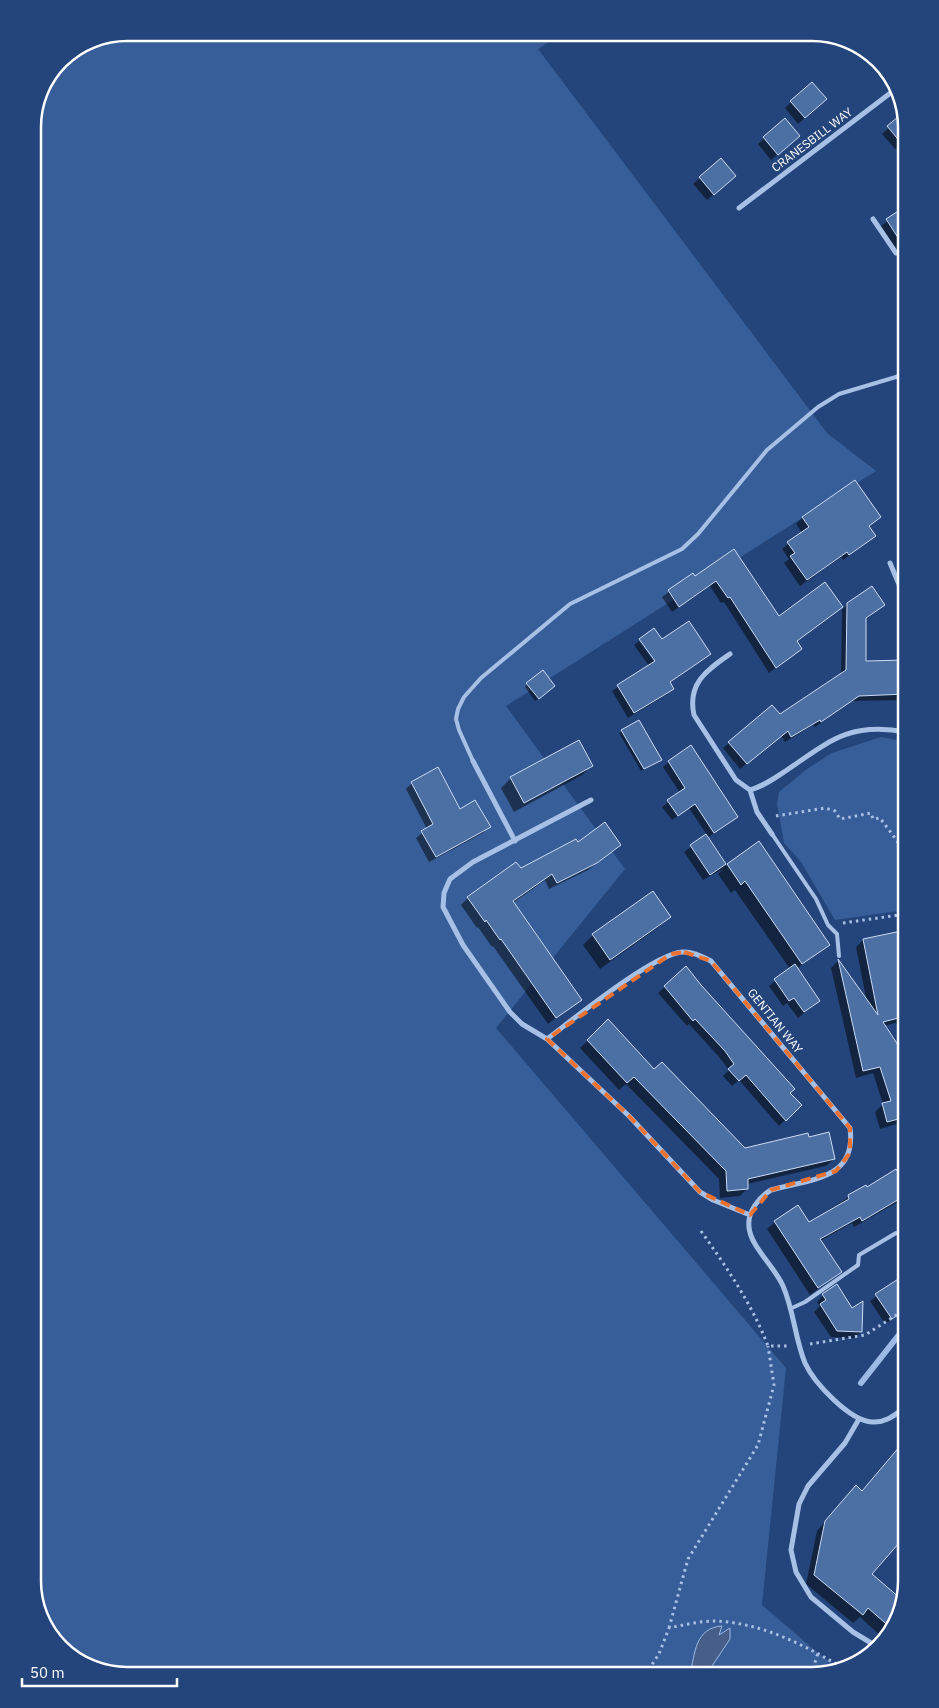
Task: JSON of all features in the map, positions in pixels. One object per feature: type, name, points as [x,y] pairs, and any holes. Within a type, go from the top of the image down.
[{"type":"street","name":"CRANESBILL WAY","points":[[739,208],[890,93]]},
{"type":"street","points":[[873,219],[898,253]]},
{"type":"street","points":[[890,563],[898,582]]},
{"type":"street","points":[[730,654],[701,677],[694,690],[691,702],[694,714],[736,780],[750,790],[757,812],[772,834]]},
{"type":"street","points":[[750,790],[768,782],[828,742],[855,730],[881,727],[898,730]]},
{"type":"street","points":[[473,761],[515,840]]},
{"type":"street","points":[[591,800],[473,862],[450,879],[444,893],[443,907],[463,945],[510,1012],[522,1024],[547,1039],[629,1116],[700,1192],[713,1200],[750,1215],[751,1236],[782,1283],[792,1308],[805,1363],[819,1384],[859,1419],[872,1422],[888,1419],[898,1412]]},
{"type":"street","name":"GENTIAN WAY","points":[[547,1039],[613,990],[670,954],[684,952],[711,960],[850,1128],[850,1153],[845,1163],[836,1171],[771,1190],[764,1194],[750,1215]]},
{"type":"street","points":[[859,1419],[845,1443],[808,1486],[799,1504],[791,1550],[796,1572],[811,1597],[853,1632],[871,1643]]},
{"type":"lane","points":[[473,761],[456,719],[458,709],[464,697],[481,678],[570,604],[682,549],[698,534],[767,450],[818,407],[839,394],[898,376]]},
{"type":"lane","points":[[772,834],[816,899],[828,925],[836,934],[839,956]]},
{"type":"lane","points":[[792,1308],[805,1302],[858,1265],[859,1255],[896,1233]]},
{"type":"path","points":[[776,816],[825,808],[835,811],[840,819],[872,813],[873,819],[880,818],[898,841]]},
{"type":"path","points":[[828,925],[898,915]]},
{"type":"path","points":[[651,1667],[659,1654],[669,1628],[688,1559],[758,1445],[774,1386],[768,1346]]},
{"type":"path","points":[[669,1628],[716,1621],[744,1626],[791,1639],[835,1663]]},
{"type":"path","points":[[814,1667],[818,1653]]},
{"type":"highlighted area","points":[[684,952],[711,961],[850,1128],[850,1153],[836,1171],[771,1190],[750,1215],[700,1192],[629,1116],[547,1039],[671,954]]},
{"type":"shaded area","points":[[127,41],[550,41],[538,49],[827,433],[876,471],[506,706],[625,869],[496,1028],[786,1368],[762,1605],[833,1664],[812,1667],[121,1667],[99,1662],[79,1652],[66,1642],[48,1614],[43,1598],[41,1581],[41,121],[50,89],[59,75],[70,63],[84,53],[99,46]]},
{"type":"shaded area","points":[[881,737],[898,740],[898,911],[835,920],[801,862],[784,843],[777,804],[779,792],[807,769],[832,753]]},
{"type":"shaded area","points":[[722,1626],[719,1635],[730,1628],[730,1639],[711,1667],[692,1667],[695,1650],[701,1637],[706,1631]]},
{"type":"building","points":[[812,82],[827,99],[805,118],[790,101]]},
{"type":"building","points":[[785,118],[800,136],[778,155],[763,137]]},
{"type":"building","points":[[897,118],[898,139],[887,126]]},
{"type":"building","points":[[721,158],[736,176],[714,195],[699,177]]},
{"type":"building","points":[[898,211],[898,238],[886,219]]},
{"type":"building","points":[[855,480],[881,517],[869,526],[876,536],[849,555],[847,552],[807,580],[790,556],[795,553],[787,542],[809,527],[802,517]]},
{"type":"building","points":[[734,549],[779,616],[825,582],[843,607],[797,641],[802,649],[776,668],[730,597],[728,598],[716,581],[679,607],[668,590],[693,573],[695,576]]},
{"type":"building","points":[[872,586],[885,605],[866,618],[866,661],[898,660],[898,694],[859,696],[821,722],[820,720],[791,737],[788,731],[747,764],[728,742],[772,705],[780,714],[846,670],[847,603]]},
{"type":"building","points":[[689,621],[711,654],[670,682],[674,689],[634,713],[617,685],[655,661],[639,639],[654,628],[662,639]]},
{"type":"building","points":[[543,670],[555,686],[539,699],[526,683]]},
{"type":"building","points":[[639,720],[662,760],[644,769],[621,730]]},
{"type":"building","points":[[579,740],[593,766],[524,803],[510,777]]},
{"type":"building","points":[[691,745],[738,817],[714,833],[695,804],[678,816],[667,800],[685,788],[668,761]]},
{"type":"building","points":[[438,767],[460,809],[475,800],[491,827],[436,857],[421,831],[433,824],[411,782]]},
{"type":"building","points":[[605,822],[621,845],[597,863],[557,883],[552,874],[513,901],[582,1000],[556,1018],[501,939],[486,920],[485,922],[467,897],[516,862],[521,868],[576,839],[578,842]]},
{"type":"building","points":[[706,834],[726,864],[710,875],[690,845]]},
{"type":"building","points":[[759,841],[830,945],[802,964],[745,881],[741,885],[727,864]]},
{"type":"building","points":[[653,891],[671,917],[610,960],[592,934]]},
{"type":"building","points":[[898,932],[898,1018],[883,1022],[898,1045],[898,1119],[887,1122],[882,1103],[891,1101],[880,1067],[863,1071],[838,959],[878,1015],[863,939]]},
{"type":"building","points":[[795,964],[820,1001],[804,1012],[794,998],[789,1001],[774,979]]},
{"type":"building","points":[[686,966],[795,1089],[790,1093],[802,1105],[786,1121],[746,1075],[739,1081],[728,1069],[734,1064],[725,1051],[695,1019],[693,1021],[664,986]]},
{"type":"building","points":[[608,1019],[654,1069],[662,1062],[745,1148],[808,1133],[809,1137],[829,1132],[835,1159],[748,1179],[748,1189],[727,1191],[726,1171],[634,1077],[627,1083],[587,1040]]},
{"type":"building","points":[[896,1169],[898,1172],[898,1200],[862,1221],[860,1217],[820,1239],[842,1272],[818,1288],[774,1221],[798,1205],[809,1222],[849,1199],[848,1195],[866,1185],[867,1187]]},
{"type":"building","points":[[898,1279],[898,1315],[892,1319],[875,1294]]},
{"type":"building","points":[[837,1284],[852,1308],[863,1301],[862,1332],[837,1331],[820,1304],[826,1300],[822,1294]]},
{"type":"building","points":[[898,1448],[898,1544],[872,1574],[896,1595],[886,1624],[868,1608],[863,1615],[814,1575],[825,1521],[856,1485],[862,1491]]},
{"type":"waterway","points":[[861,1383],[898,1336]]}]
